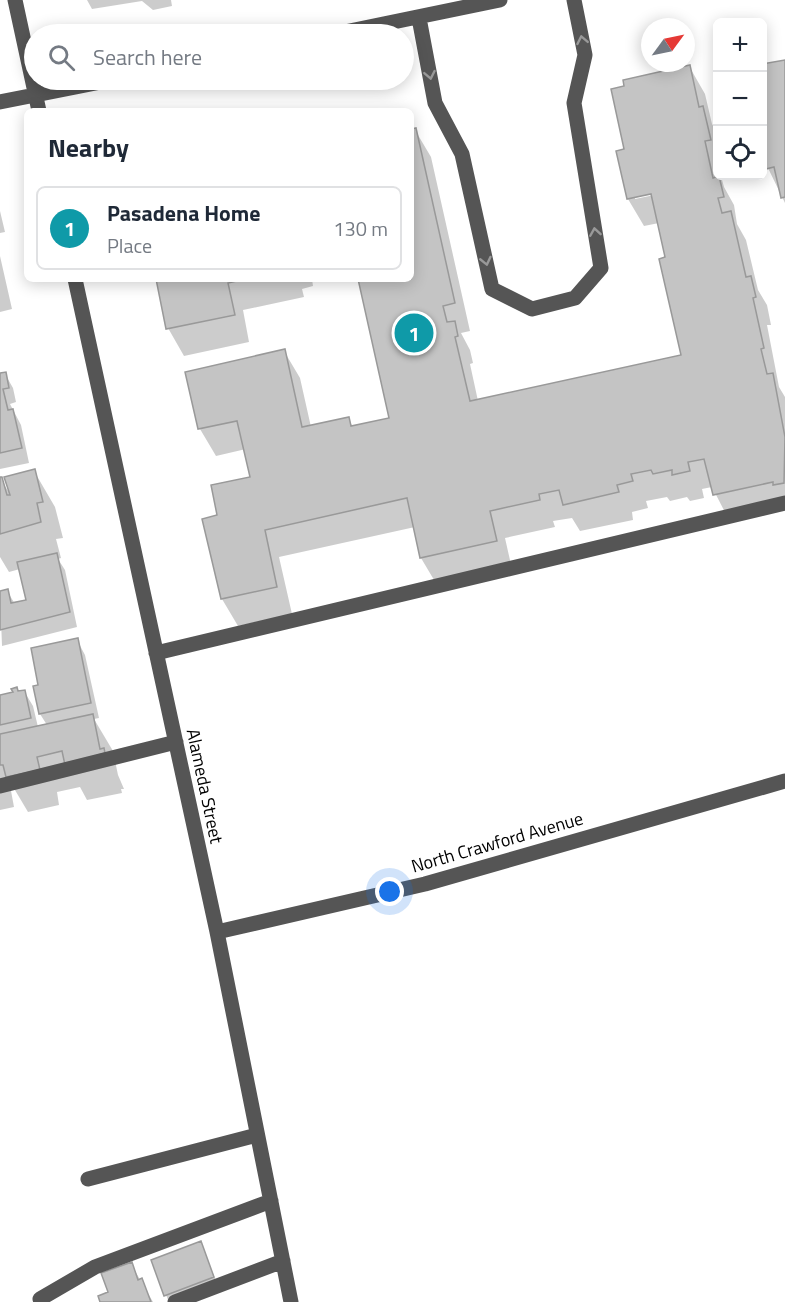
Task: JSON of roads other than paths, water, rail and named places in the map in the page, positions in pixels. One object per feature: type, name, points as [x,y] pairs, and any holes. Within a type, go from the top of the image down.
[{"type":"street","points":[[15,0],[24,43]]},
{"type":"street","points":[[388,24],[480,2],[500,0]]},
{"type":"street","points":[[419,18],[435,103],[462,154],[492,289],[532,309],[575,298],[601,268],[574,103],[585,55],[574,0]]},
{"type":"street","points":[[34,90],[38,108]]},
{"type":"street","points":[[0,102],[60,90]]},
{"type":"street","name":"Alameda Street","points":[[76,282],[217,932],[291,1302]]},
{"type":"street","points":[[156,653],[785,503]]},
{"type":"street","points":[[0,786],[176,742]]},
{"type":"street","name":"North Crawford Avenue","points":[[217,932],[425,884],[785,781]]},
{"type":"street","points":[[88,1179],[257,1135]]},
{"type":"street","points":[[40,1299],[95,1267],[271,1202]]},
{"type":"street","points":[[175,1302],[283,1261]]},
{"type":"place","name":"Pasadena Home","points":[[414,333]]}]
